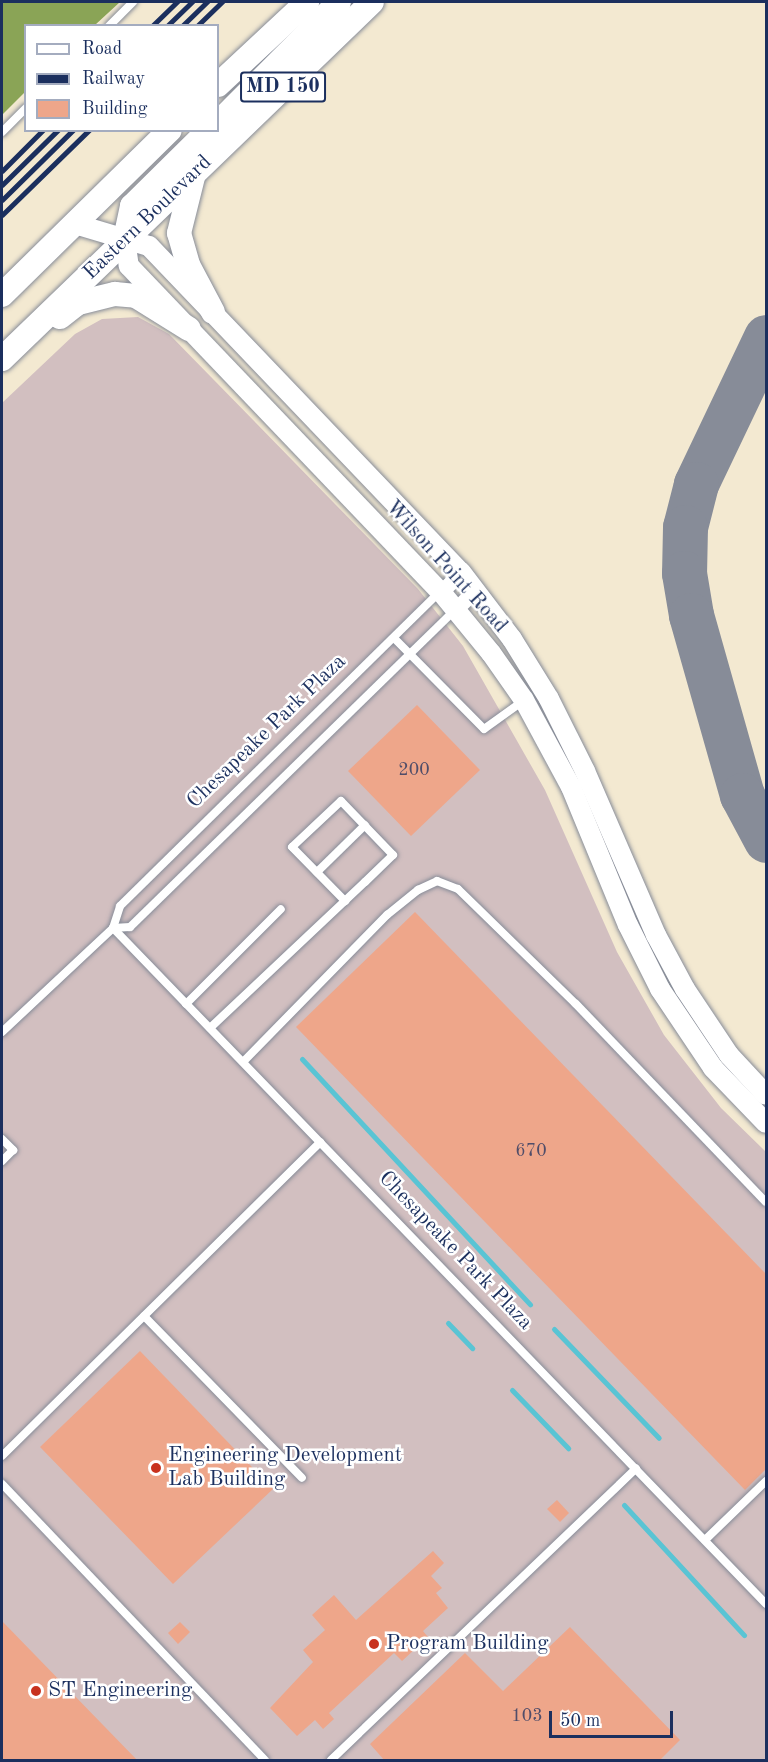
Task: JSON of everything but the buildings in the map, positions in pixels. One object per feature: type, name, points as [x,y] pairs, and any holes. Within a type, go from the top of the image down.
[{"type":"main road","name":"MD 150","points":[[219,84],[308,2]]},
{"type":"main road","points":[[219,122],[339,2]]},
{"type":"main road","name":"Eastern Boulevard","points":[[2,361],[125,239],[372,2]]},
{"type":"main road","points":[[2,295],[168,132]]},
{"type":"main road","points":[[125,239],[132,206],[207,132]]},
{"type":"main road","points":[[195,173],[179,232],[188,266],[213,312]]},
{"type":"main road","points":[[2,361],[78,303],[100,294],[136,296],[189,329]]},
{"type":"street","name":"Wilson Point Road","points":[[75,224],[149,246],[461,572],[512,639],[549,699],[585,771],[656,935],[685,989],[729,1055],[766,1095]]},
{"type":"street","name":"Wilson Point Road","points":[[125,239],[129,266],[441,592],[524,700],[571,787],[628,925],[660,989],[713,1068],[766,1123]]},
{"type":"street","name":"Chesapeake Park Plaza","points":[[441,592],[461,572]]},
{"type":"street","name":"Chesapeake Park Plaza","points":[[456,609],[475,590]]},
{"type":"lane","points":[[111,24],[133,2]]},
{"type":"lane","points":[[2,132],[24,110]]},
{"type":"lane","name":"Chesapeake Park Plaza","points":[[113,928],[120,906],[441,592]]},
{"type":"lane","name":"Chesapeake Park Plaza","points":[[113,928],[130,927],[456,609]]},
{"type":"lane","points":[[394,638],[484,729],[524,700]]},
{"type":"lane","points":[[210,1028],[345,901],[393,855],[341,801],[292,847],[345,901]]},
{"type":"lane","points":[[317,872],[365,825]]},
{"type":"lane","points":[[243,1062],[387,915],[418,890],[437,881],[458,889],[576,1004],[766,1202]]},
{"type":"lane","points":[[186,1004],[281,909]]},
{"type":"lane","points":[[2,1032],[113,928]]},
{"type":"lane","name":"Chesapeake Park Plaza","points":[[113,928],[766,1604]]},
{"type":"lane","points":[[2,1139],[13,1150],[2,1161]]},
{"type":"lane","points":[[2,1456],[320,1142]]},
{"type":"lane","points":[[144,1316],[302,1478]]},
{"type":"lane","points":[[331,1761],[636,1469]]},
{"type":"lane","points":[[705,1540],[766,1481]]},
{"type":"lane","points":[[2,1484],[265,1761]]},
{"type":"shaded area","points":[[138,317],[169,334],[418,589],[463,646],[545,790],[617,952],[664,1035],[721,1108],[766,1152],[766,1760],[2,1760],[2,403],[75,334],[102,319]]},
{"type":"green space","points":[[2,2],[120,2],[96,24],[24,24],[24,93],[2,115]]},
{"type":"waterway","points":[[302,1059],[530,1304]]},
{"type":"waterway","points":[[448,1323],[472,1348]]},
{"type":"waterway","points":[[554,1329],[659,1438]]},
{"type":"waterway","points":[[512,1390],[568,1448]]},
{"type":"waterway","points":[[624,1505],[744,1635]]},
{"type":"taxiway","points":[[766,337],[696,484],[685,527],[684,573],[691,615],[742,795],[766,840]]},
{"type":"railway","points":[[154,24],[177,2]]},
{"type":"railway","points":[[169,24],[192,2]]},
{"type":"railway","points":[[184,24],[207,2]]},
{"type":"railway","points":[[199,24],[222,2]]},
{"type":"railway","points":[[2,171],[41,132]]},
{"type":"railway","points":[[2,185],[56,132]]},
{"type":"railway","points":[[2,200],[71,132]]},
{"type":"railway","points":[[2,215],[87,132]]},
{"type":"place","name":"Engineering Development Lab Building","points":[[156,1468]]},
{"type":"place","name":"Program Building","points":[[374,1644]]},
{"type":"place","name":"ST Engineering","points":[[36,1691]]}]
